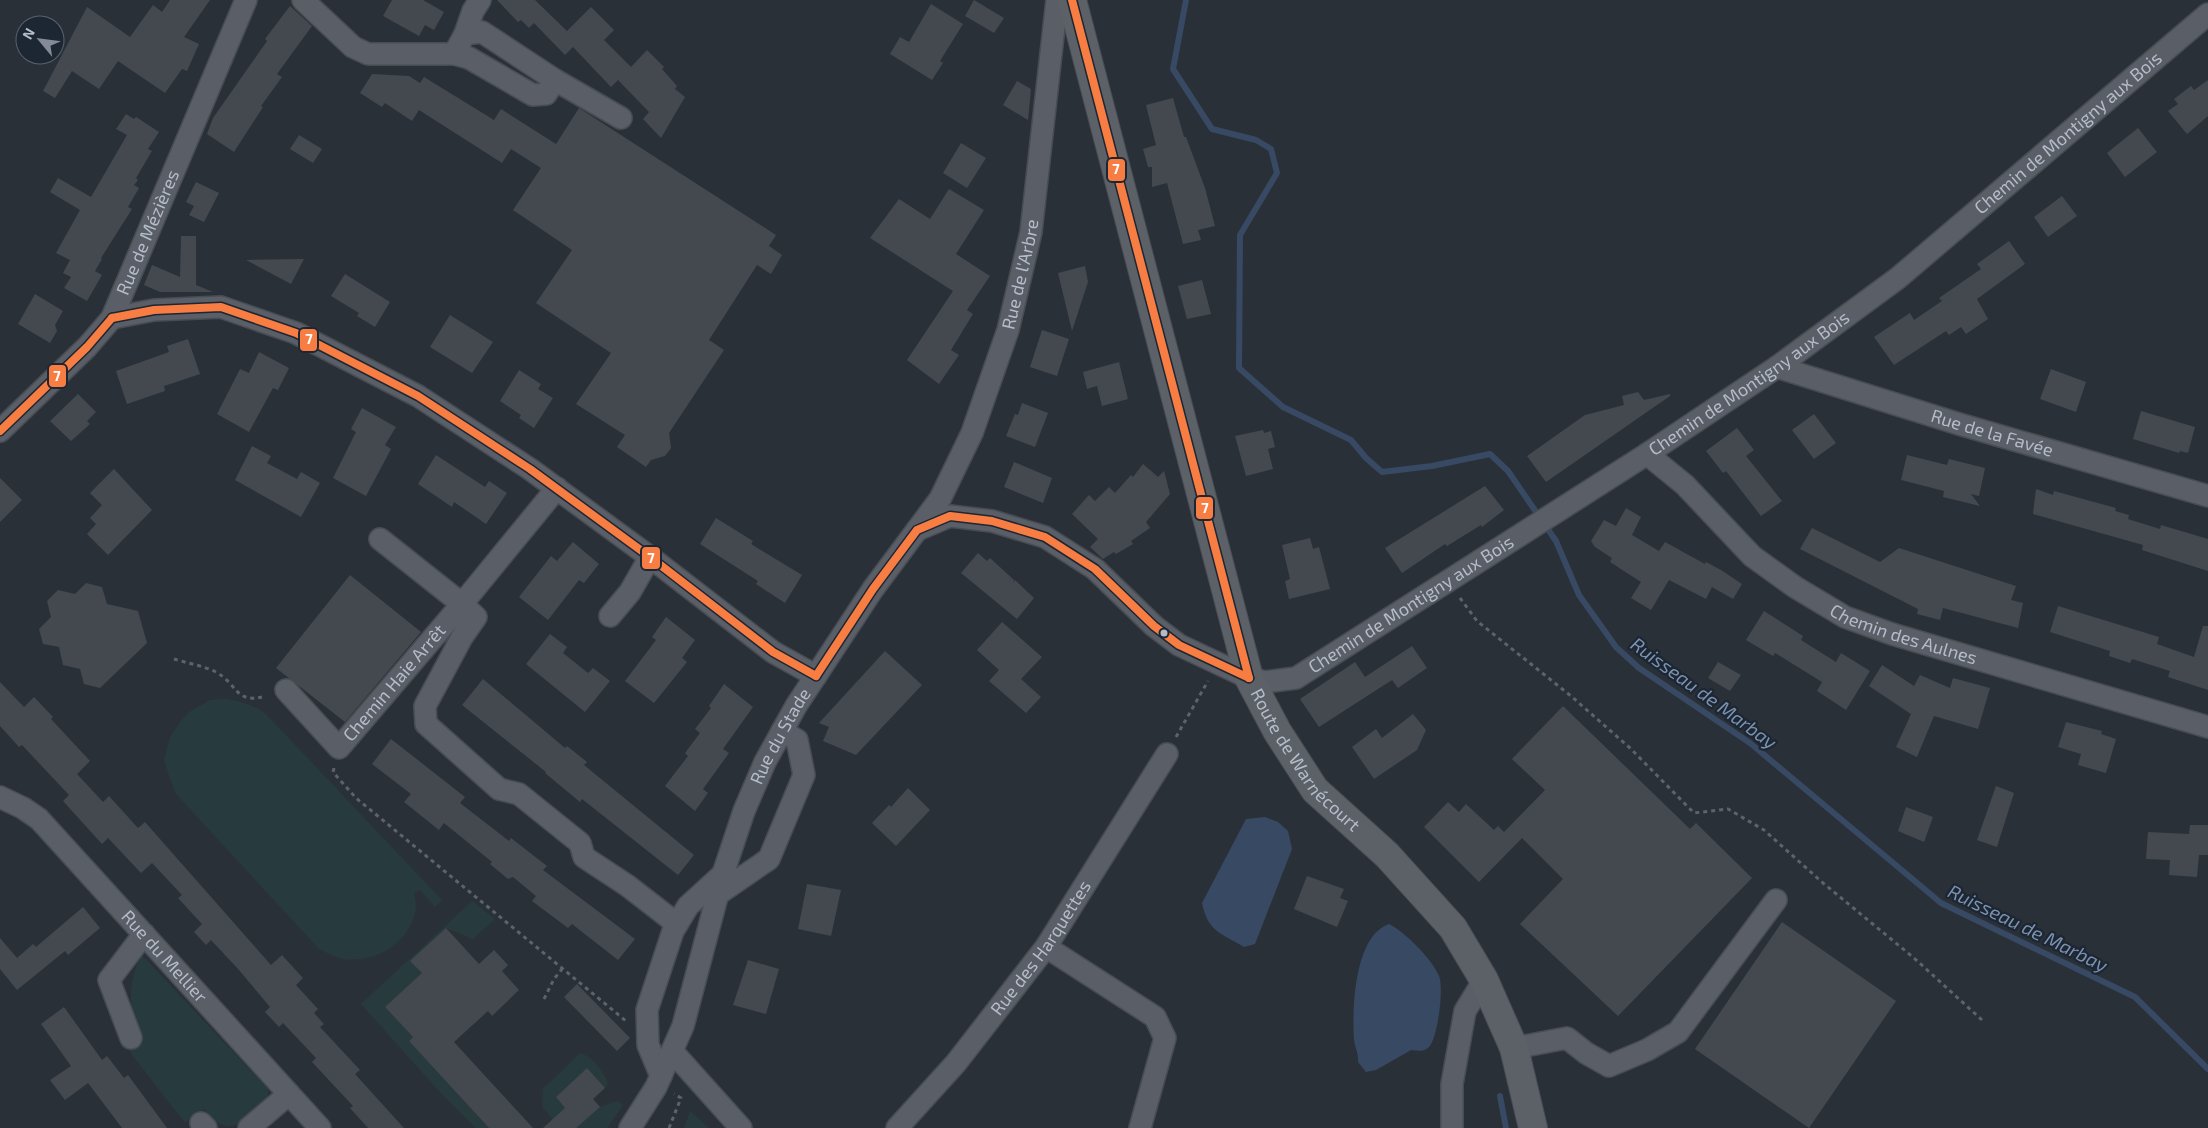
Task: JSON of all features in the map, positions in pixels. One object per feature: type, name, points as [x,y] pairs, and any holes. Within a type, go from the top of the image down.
[{"type":"main road","name":"Route de Warnécourt","points":[[1072,0],[1249,678],[1277,731],[1315,790],[1387,855],[1453,928],[1484,980],[1514,1048],[1533,1128]]},
{"type":"street","name":"Rue de Mézières","points":[[0,431],[87,347],[112,318],[246,0]]},
{"type":"street","points":[[303,0],[353,47],[368,54],[454,54],[469,58],[532,95],[546,94],[555,80]]},
{"type":"street","points":[[454,54],[465,34],[473,11],[480,0]]},
{"type":"street","name":"Rue de l'Arbre","points":[[917,530],[940,499],[972,432],[1008,330],[1031,232],[1056,0]]},
{"type":"street","name":"Chemin de Montigny aux Bois","points":[[1249,678],[1265,682],[1296,678],[1647,454],[1777,367],[1898,278],[2208,14]]},
{"type":"street","points":[[465,34],[482,32],[555,80],[621,118]]},
{"type":"street","points":[[112,318],[154,310],[221,307],[296,333],[418,396],[556,488],[650,557],[773,652],[816,676]]},
{"type":"street","name":"Rue de la Favée","points":[[1777,367],[1958,424],[2208,496]]},
{"type":"street","name":"Chemin des Aulnes","points":[[1647,454],[1685,485],[1752,556],[1795,587],[1845,618],[1892,634],[2208,728]]},
{"type":"street","name":"Chemin Haie Arrêt","points":[[286,690],[339,748],[462,604],[556,488]]},
{"type":"street","name":"Rue du Stade","points":[[630,1128],[660,1076],[683,1026],[724,874],[751,795],[765,762],[816,676],[872,589],[917,530],[950,516],[992,521],[1045,537],[1095,569],[1154,626],[1179,646],[1249,678]]},
{"type":"street","points":[[380,539],[476,617],[462,637],[426,706],[426,724],[499,789],[519,794],[580,843],[584,857],[628,886],[677,924]]},
{"type":"street","points":[[610,616],[630,592],[650,557]]},
{"type":"street","points":[[718,894],[769,860],[804,775],[797,740],[782,731]]},
{"type":"street","name":"Rue des Harquettes","points":[[897,1128],[956,1063],[1046,947],[1167,754]]},
{"type":"street","name":"Rue du Mellier","points":[[0,797],[23,808],[39,819],[320,1128]]},
{"type":"street","points":[[660,1076],[648,1045],[647,1010],[673,931],[688,906],[724,874]]},
{"type":"street","points":[[1514,1048],[1567,1038],[1586,1053],[1609,1066],[1648,1050],[1678,1032],[1776,900]]},
{"type":"street","points":[[131,1038],[109,980],[144,934]]},
{"type":"street","points":[[1046,947],[1155,1017],[1165,1038],[1140,1128]]},
{"type":"street","points":[[1452,1128],[1452,1084],[1465,1012],[1484,980]]},
{"type":"street","points":[[672,1052],[741,1128]]},
{"type":"street","points":[[249,1128],[289,1094]]},
{"type":"path","points":[[1447,582],[1477,621],[1571,696],[1630,748],[1694,813],[1728,809],[1764,830],[1822,883],[1914,958],[1982,1020]]},
{"type":"path","points":[[174,659],[217,673],[240,696],[254,700],[286,690]]},
{"type":"path","points":[[1167,754],[1218,663]]},
{"type":"path","points":[[339,748],[333,772],[356,798],[632,1027]]},
{"type":"path","points":[[544,1000],[554,979],[562,969]]},
{"type":"green space","points":[[226,699],[247,704],[266,714],[442,900],[435,907],[420,890],[414,893],[416,908],[413,920],[399,941],[390,948],[368,958],[356,959],[344,959],[319,949],[176,794],[164,760],[170,737],[189,712],[210,700]]},
{"type":"green space","points":[[472,901],[495,919],[473,939],[446,928],[411,961],[426,978],[385,1007],[413,1037],[409,1041],[489,1128],[476,1128],[439,1091],[361,1004]]},
{"type":"green space","points":[[142,955],[268,1089],[266,1103],[256,1114],[235,1125],[226,1126],[216,1121],[204,1109],[185,1123],[129,1051],[141,1040],[134,1023],[131,998],[134,975]]},
{"type":"green space","points":[[580,1053],[589,1057],[597,1065],[608,1083],[605,1088],[587,1068],[556,1097],[580,1124],[600,1107],[617,1101],[623,1105],[607,1128],[559,1128],[542,1106],[543,1089]]},
{"type":"green space","points":[[690,1111],[709,1128],[684,1128]]},
{"type":"water","points":[[1265,817],[1278,822],[1288,831],[1292,849],[1255,944],[1244,947],[1222,935],[1212,926],[1202,903],[1246,819]]},
{"type":"water","points":[[1389,924],[1403,933],[1417,947],[1439,976],[1441,991],[1439,1012],[1435,1033],[1427,1049],[1421,1051],[1411,1050],[1376,1070],[1366,1072],[1358,1062],[1354,1040],[1355,993],[1362,958],[1368,943],[1377,931]]},
{"type":"building","points":[[170,0],[210,0],[184,37],[199,44],[187,71],[182,69],[165,93],[118,61],[99,89],[72,71],[55,98],[43,91],[57,65],[65,65],[65,49],[87,7],[130,37],[153,5],[162,12]]},
{"type":"building","points":[[392,0],[423,0],[444,12],[434,30],[425,25],[419,36],[383,16]]},
{"type":"building","points":[[497,0],[535,0],[567,31],[591,7],[614,30],[604,40],[631,67],[647,50],[664,67],[662,69],[677,86],[675,89],[685,97],[661,138],[643,119],[649,112],[618,80],[611,87],[573,47],[565,55],[534,23],[529,28],[521,20],[518,22]]},
{"type":"building","points":[[974,0],[1004,18],[994,33],[965,16]]},
{"type":"building","points":[[931,4],[963,24],[940,61],[943,63],[932,80],[890,54],[900,37],[909,42]]},
{"type":"building","points":[[290,6],[312,26],[277,74],[282,77],[261,106],[263,107],[234,152],[207,134],[213,118],[267,41],[265,39]]},
{"type":"building","points":[[372,74],[409,76],[420,83],[424,77],[494,120],[501,109],[556,144],[579,108],[776,235],[769,246],[782,255],[771,274],[757,265],[709,340],[724,350],[669,433],[671,448],[665,456],[651,460],[646,467],[617,447],[625,435],[576,404],[611,353],[536,303],[572,250],[513,210],[541,168],[511,149],[502,163],[419,110],[412,121],[385,103],[382,107],[360,93]]},
{"type":"building","points":[[2208,80],[2208,116],[2187,134],[2168,111],[2178,104],[2174,99],[2191,86],[2194,90]]},
{"type":"building","points":[[1017,81],[1031,89],[1028,120],[1003,105]]},
{"type":"building","points":[[1173,98],[1184,137],[1186,137],[1205,188],[1215,226],[1198,230],[1201,240],[1183,244],[1167,183],[1152,187],[1152,167],[1148,167],[1143,149],[1156,145],[1146,105]]},
{"type":"building","points":[[126,114],[134,119],[136,117],[159,132],[148,149],[152,151],[136,178],[138,180],[134,185],[139,188],[128,207],[132,209],[101,258],[95,271],[102,275],[87,301],[64,288],[71,277],[63,273],[70,260],[56,253],[80,210],[50,192],[58,178],[91,197],[127,135],[116,129]]},
{"type":"building","points":[[2138,128],[2157,152],[2125,177],[2107,153]]},
{"type":"building","points":[[299,135],[322,149],[313,163],[290,149]]},
{"type":"building","points":[[961,143],[986,158],[967,188],[943,173]]},
{"type":"building","points":[[196,182],[219,193],[204,222],[189,215],[194,206],[186,202]]},
{"type":"building","points":[[949,189],[984,210],[956,254],[990,276],[967,310],[973,314],[951,350],[959,355],[939,384],[907,360],[953,291],[870,238],[899,199],[930,219]]},
{"type":"building","points":[[2062,196],[2077,216],[2048,237],[2034,217]]},
{"type":"building","points":[[181,236],[196,236],[196,285],[213,292],[160,292],[144,285],[152,265],[180,277]]},
{"type":"building","points":[[2009,241],[2025,264],[1977,299],[1988,319],[1966,334],[1961,327],[1949,335],[1946,331],[1894,365],[1874,337],[1910,313],[1914,320],[1942,301],[1939,298],[1981,269],[1977,264]]},
{"type":"building","points":[[304,259],[291,284],[246,260]]},
{"type":"building","points":[[1085,266],[1088,282],[1072,331],[1058,273]]},
{"type":"building","points":[[345,274],[390,302],[375,327],[357,316],[359,313],[331,296]]},
{"type":"building","points":[[1202,280],[1211,314],[1187,319],[1178,286]]},
{"type":"building","points":[[35,294],[63,311],[55,325],[57,331],[50,343],[18,324]]},
{"type":"building","points":[[450,315],[493,342],[472,373],[430,347]]},
{"type":"building","points":[[1042,330],[1069,339],[1057,376],[1030,367]]},
{"type":"building","points":[[188,339],[200,374],[164,386],[165,391],[127,404],[116,371],[169,352],[167,346]]},
{"type":"building","points":[[259,352],[289,368],[278,390],[273,388],[249,432],[217,414],[240,369],[249,373]]},
{"type":"building","points":[[1119,362],[1128,399],[1102,406],[1097,386],[1087,389],[1083,372]]},
{"type":"building","points":[[2051,369],[2086,382],[2076,412],[2040,399]]},
{"type":"building","points":[[519,370],[541,384],[538,389],[553,398],[534,428],[519,418],[521,415],[500,401]]},
{"type":"building","points":[[1638,392],[1644,400],[1670,394],[1670,396],[1546,482],[1527,456],[1585,415],[1624,405],[1622,396]]},
{"type":"building","points":[[78,394],[96,412],[87,421],[90,424],[71,441],[50,421]]},
{"type":"building","points":[[1022,403],[1048,413],[1035,447],[1006,436],[1015,414],[1018,415]]},
{"type":"building","points":[[362,408],[396,427],[385,445],[391,449],[366,496],[333,478],[356,432],[351,429]]},
{"type":"building","points":[[2141,411],[2195,427],[2188,453],[2180,451],[2179,453],[2133,439]]},
{"type":"building","points":[[1814,414],[1836,443],[1814,459],[1792,430]]},
{"type":"building","points":[[1737,428],[1754,450],[1746,456],[1782,501],[1761,516],[1726,471],[1723,473],[1706,451]]},
{"type":"building","points":[[1263,430],[1264,433],[1271,431],[1275,447],[1268,449],[1273,469],[1246,476],[1235,436]]},
{"type":"building","points":[[252,446],[271,456],[267,463],[297,479],[301,472],[320,483],[301,517],[235,480]]},
{"type":"building","points":[[436,455],[485,487],[489,481],[507,493],[486,524],[454,502],[452,507],[418,484]]},
{"type":"building","points":[[1907,455],[1947,465],[1949,459],[1985,468],[1979,496],[1971,494],[1980,506],[1943,497],[1944,491],[1901,480]]},
{"type":"building","points":[[1014,462],[1052,478],[1043,503],[1004,487]]},
{"type":"building","points":[[1143,464],[1158,477],[1164,471],[1170,494],[1146,522],[1150,528],[1131,541],[1133,544],[1103,559],[1090,547],[1098,539],[1072,514],[1089,495],[1095,501],[1109,487],[1115,493],[1131,475],[1133,477]]},
{"type":"building","points":[[114,469],[152,510],[108,555],[87,534],[96,524],[90,518],[102,505],[90,493]]},
{"type":"building","points":[[0,478],[22,500],[0,522]]},
{"type":"building","points":[[1485,486],[1504,510],[1482,527],[1481,525],[1447,546],[1445,544],[1402,573],[1385,548]]},
{"type":"building","points":[[2036,489],[2053,495],[2054,491],[2116,508],[2115,511],[2129,515],[2128,519],[2160,529],[2161,525],[2208,539],[2208,571],[2142,550],[2143,545],[2033,514]]},
{"type":"building","points":[[1626,508],[1641,517],[1632,535],[1659,551],[1665,542],[1705,564],[1706,562],[1721,570],[1742,584],[1733,599],[1712,587],[1706,599],[1669,580],[1651,610],[1631,598],[1641,582],[1610,562],[1612,558],[1595,547],[1591,541],[1604,520],[1616,526]]},
{"type":"building","points":[[716,518],[753,541],[751,544],[802,575],[785,603],[756,584],[758,581],[700,544]]},
{"type":"building","points":[[1812,528],[1880,562],[1899,548],[2016,586],[2011,600],[2023,603],[2018,628],[1943,608],[1940,620],[1917,614],[1918,609],[1800,549]]},
{"type":"building","points":[[1310,538],[1313,549],[1319,547],[1330,589],[1289,599],[1285,581],[1290,579],[1282,545]]},
{"type":"building","points":[[573,542],[599,564],[584,583],[579,580],[548,620],[519,597],[551,556],[557,561]]},
{"type":"building","points":[[978,553],[987,561],[990,558],[1014,580],[1013,583],[1015,580],[1034,598],[1017,619],[961,573]]},
{"type":"building","points":[[350,575],[421,632],[345,722],[276,668]]},
{"type":"building","points":[[86,583],[102,587],[107,604],[138,611],[147,643],[100,688],[84,684],[80,669],[63,665],[59,647],[43,644],[39,629],[51,617],[47,601],[58,590],[75,594]]},
{"type":"building","points":[[2058,606],[2159,637],[2157,644],[2194,657],[2203,626],[2208,626],[2208,690],[2168,677],[2170,671],[2132,659],[2130,663],[2109,656],[2110,651],[2050,632]]},
{"type":"building","points":[[1764,611],[1803,636],[1801,640],[1836,662],[1841,653],[1870,671],[1846,710],[1817,691],[1822,682],[1775,653],[1773,656],[1746,640]]},
{"type":"building","points":[[666,617],[695,640],[682,658],[687,662],[654,703],[625,681],[656,640],[652,637]]},
{"type":"building","points":[[1002,622],[1042,657],[1021,679],[1041,697],[1026,713],[989,681],[999,670],[977,650]]},
{"type":"building","points":[[550,634],[567,647],[563,653],[588,673],[593,668],[610,681],[585,712],[526,664]]},
{"type":"building","points":[[1412,646],[1427,668],[1398,688],[1392,680],[1319,727],[1300,699],[1355,662],[1365,677]]},
{"type":"building","points":[[885,651],[922,685],[856,755],[823,741],[829,727],[819,723]]},
{"type":"building","points":[[1718,662],[1741,675],[1730,691],[1708,678]]},
{"type":"building","points":[[1882,665],[1914,686],[1920,675],[1950,688],[1953,678],[1990,688],[1978,729],[1934,716],[1917,757],[1896,747],[1911,714],[1869,686]]},
{"type":"building","points":[[483,679],[565,748],[567,746],[587,762],[584,765],[694,855],[678,875],[582,799],[580,802],[546,772],[462,705]]},
{"type":"building","points":[[0,682],[24,707],[34,697],[53,717],[51,719],[90,761],[77,774],[103,802],[109,796],[138,828],[145,822],[271,965],[282,955],[303,978],[296,985],[318,1009],[314,1013],[324,1024],[320,1027],[360,1070],[355,1074],[404,1128],[368,1128],[350,1108],[353,1106],[312,1062],[316,1058],[283,1023],[279,1027],[265,1012],[270,1007],[239,970],[211,940],[206,945],[194,932],[202,924],[178,898],[182,895],[152,863],[141,873],[108,838],[102,844],[63,801],[69,795],[22,745],[19,747],[0,726]]},
{"type":"building","points":[[724,684],[753,707],[723,749],[729,753],[703,789],[708,793],[695,811],[665,786],[688,756],[685,753],[700,733],[695,729],[711,708],[709,706]]},
{"type":"building","points":[[1563,706],[1690,829],[1696,823],[1752,878],[1618,1016],[1520,924],[1563,879],[1522,838],[1479,882],[1424,827],[1448,802],[1459,812],[1466,804],[1494,830],[1498,826],[1504,832],[1545,790],[1512,759]]},
{"type":"building","points":[[1413,714],[1426,730],[1417,750],[1374,779],[1352,747],[1376,729],[1382,738]]},
{"type":"building","points":[[2066,722],[2102,731],[2101,734],[2116,739],[2106,773],[2078,765],[2081,754],[2058,747]]},
{"type":"building","points":[[391,739],[465,797],[460,803],[509,841],[511,838],[547,866],[543,870],[635,939],[618,960],[572,924],[568,928],[532,901],[536,896],[513,877],[508,879],[490,864],[492,862],[444,823],[439,830],[404,802],[411,794],[372,764]]},
{"type":"building","points":[[1996,786],[2014,793],[1997,847],[1977,840]]},
{"type":"building","points":[[908,788],[930,810],[896,846],[872,823],[889,805],[891,807]]},
{"type":"building","points":[[1906,807],[1933,817],[1924,842],[1898,831]]},
{"type":"building","points":[[2190,825],[2208,825],[2208,855],[2199,855],[2197,877],[2169,875],[2170,860],[2146,859],[2148,832],[2189,834]]},
{"type":"building","points":[[1307,876],[1344,889],[1340,898],[1348,901],[1337,927],[1294,909]]},
{"type":"building","points":[[807,884],[841,890],[831,936],[798,929]]},
{"type":"building","points":[[83,907],[100,928],[68,955],[65,951],[17,990],[0,969],[0,938],[17,958],[33,944],[36,947]]},
{"type":"building","points":[[1782,922],[1896,1001],[1809,1128],[1695,1049]]},
{"type":"building","points":[[446,928],[479,964],[494,950],[508,965],[502,971],[519,990],[492,1016],[488,1011],[454,1042],[533,1128],[489,1128],[409,1041],[413,1037],[385,1007],[422,973],[410,961]]},
{"type":"building","points":[[748,960],[779,969],[766,1014],[733,1005]]},
{"type":"building","points":[[577,984],[630,1038],[617,1051],[564,997]]},
{"type":"building","points":[[64,1007],[102,1060],[107,1056],[124,1078],[128,1075],[167,1128],[122,1128],[88,1083],[65,1100],[50,1080],[71,1066],[41,1024]]},
{"type":"building","points":[[587,1068],[605,1088],[593,1099],[600,1107],[576,1128],[543,1128],[565,1108],[556,1097]]},
{"type":"waterway","name":"Ruisseau de Marbay","points":[[1186,0],[1173,69],[1212,129],[1256,140],[1271,149],[1277,173],[1240,235],[1239,368],[1283,407],[1351,440],[1366,458],[1382,472],[1432,466],[1490,454],[1508,471],[1556,541],[1579,595],[1616,647],[1639,668],[1750,743],[1941,903],[2135,997],[2208,1069]]},
{"type":"waterway","points":[[1500,1096],[1506,1128]]},
{"type":"transit line","name":"7","points":[[1072,0],[1249,678]]},
{"type":"transit line","name":"7","points":[[112,318],[154,310],[221,307],[296,333],[418,396],[530,469],[650,557],[773,652],[816,676]]},
{"type":"transit line","name":"7","points":[[0,431],[87,347],[112,318]]},
{"type":"transit line","name":"7","points":[[816,676],[873,589],[917,530],[950,516],[992,521],[1045,537],[1095,569],[1154,626],[1179,645],[1249,678]]}]
